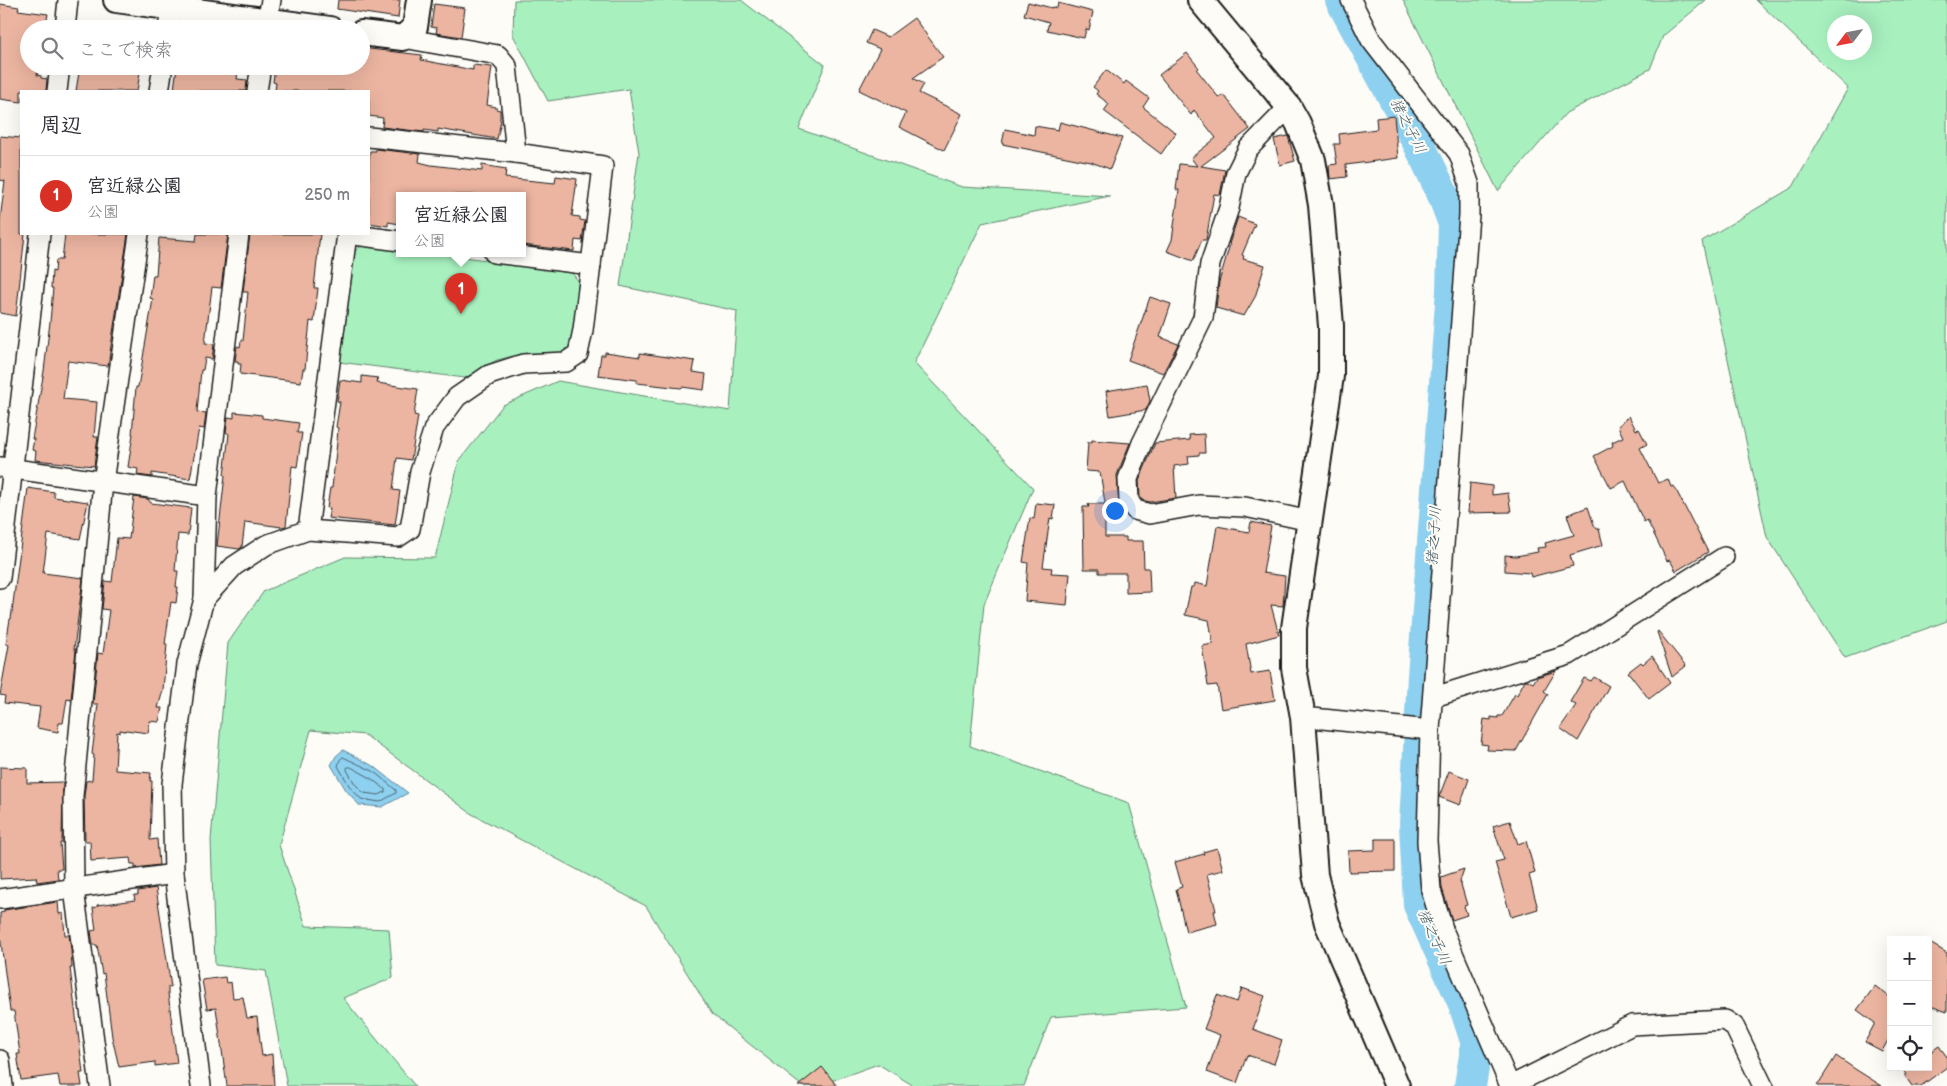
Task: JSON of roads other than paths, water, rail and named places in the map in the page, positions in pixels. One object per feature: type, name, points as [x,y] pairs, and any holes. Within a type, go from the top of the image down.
[{"type":"street","points":[[66,20],[68,0]]},
{"type":"street","points":[[116,0],[171,12],[268,16],[287,20]]},
{"type":"street","points":[[403,38],[415,27],[419,0]]},
{"type":"street","points":[[1200,0],[1289,107],[1298,123],[1313,160],[1321,205],[1331,326],[1331,376],[1294,628],[1294,668],[1303,717],[1315,875],[1327,923],[1397,1086]]},
{"type":"street","points":[[1351,0],[1371,40],[1459,154],[1469,183],[1469,215],[1446,500],[1434,697],[1427,730],[1427,841],[1431,890],[1444,932],[1510,1086],[1632,1025],[1724,1020],[1734,1026],[1763,1086]]},
{"type":"street","points":[[370,34],[498,55],[506,66],[516,153]]},
{"type":"street","points":[[57,90],[59,75]]},
{"type":"street","points":[[159,90],[162,75]]},
{"type":"street","points":[[258,90],[260,75]]},
{"type":"street","points":[[1289,107],[1248,149],[1236,172],[1229,208],[1210,264],[1203,318],[1142,443],[1128,479],[1129,501],[1135,510],[1150,514],[1199,505],[1245,507],[1310,521]]},
{"type":"street","points":[[204,599],[234,566],[266,545],[308,530],[398,537],[410,529],[420,472],[434,428],[456,397],[489,375],[524,364],[566,362],[578,354],[583,330],[604,166],[516,153],[370,138]]},
{"type":"street","points":[[0,578],[6,468],[40,235]]},
{"type":"street","points":[[100,1086],[74,889],[73,796],[104,482],[139,235]]},
{"type":"street","points":[[201,1086],[174,874],[172,784],[187,664],[204,599],[207,496],[239,235]]},
{"type":"street","points":[[308,530],[347,235]]},
{"type":"street","points":[[355,235],[396,240]]},
{"type":"street","points":[[526,257],[591,265]]},
{"type":"street","points":[[6,468],[207,496]]},
{"type":"street","points":[[1434,697],[1569,655],[1724,557]]},
{"type":"street","points":[[1303,717],[1427,730]]},
{"type":"street","points":[[0,899],[174,874]]},
{"type":"street","points":[[0,1060],[3,1086]]},
{"type":"water","points":[[343,750],[375,767],[408,793],[382,807],[359,805],[346,790],[331,765],[336,756]]},
{"type":"waterway","name":"猪之子川","points":[[1341,0],[1418,142],[1444,197],[1454,224],[1452,290],[1423,676],[1415,824],[1419,905],[1464,1004],[1477,1044],[1470,1086]]},
{"type":"place","name":"宮近緑公園","points":[[461,314]]}]
